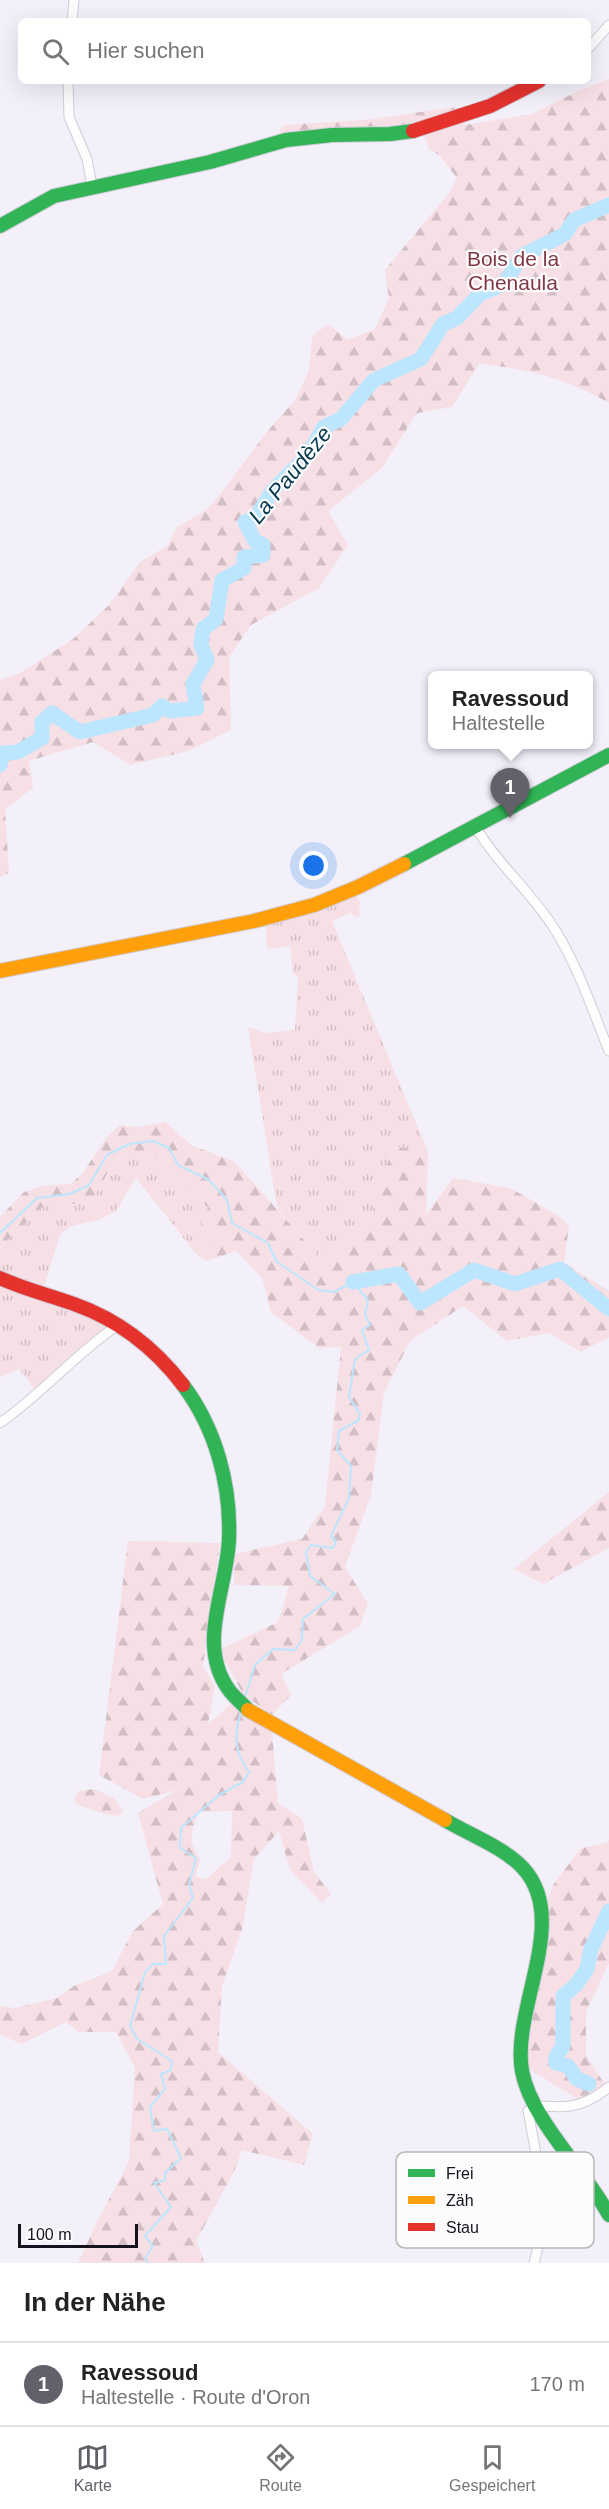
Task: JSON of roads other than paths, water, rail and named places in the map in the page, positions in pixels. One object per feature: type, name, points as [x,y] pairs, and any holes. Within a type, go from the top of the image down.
[{"type":"main road","points":[[0,226],[54,196],[210,162],[286,140],[422,130],[490,106],[533,84]]},
{"type":"main road","points":[[3,970],[273,916],[314,905],[366,883],[609,755]]},
{"type":"main road","points":[[0,1278],[88,1309],[118,1325],[154,1352],[178,1377],[199,1407],[214,1439],[224,1470],[229,1503],[229,1542],[214,1626],[213,1650],[223,1684],[231,1696],[248,1710],[495,1848],[525,1870],[537,1892],[542,1920],[522,2022],[520,2049],[522,2072],[537,2107],[569,2152]]},
{"type":"main road","points":[[594,2189],[609,2215]]},
{"type":"street","points":[[72,18],[74,0]]},
{"type":"street","points":[[591,46],[609,25]]},
{"type":"street","points":[[68,84],[69,117],[87,159],[92,186]]},
{"type":"street","points":[[474,826],[485,844],[552,924],[568,953],[609,1051]]},
{"type":"street","points":[[0,1423],[38,1394],[94,1341],[118,1325]]},
{"type":"street","points":[[536,2152],[528,2111],[551,2105],[570,2106],[594,2098],[609,2087]]},
{"type":"street","points":[[534,2263],[538,2248]]},
{"type":"waterway","name":"La Paudèze","points":[[0,765],[3,753],[18,752],[42,738],[42,722],[52,713],[80,732],[153,715],[162,706],[170,711],[197,708],[193,684],[207,660],[201,645],[203,629],[216,619],[222,580],[244,568],[244,557],[263,555],[263,545],[255,541],[245,522],[257,516],[272,491],[307,456],[324,427],[341,419],[374,380],[421,359],[443,324],[457,318],[480,294],[504,284],[522,256],[565,234],[574,220],[609,205]]},
{"type":"waterway","points":[[0,1233],[37,1198],[70,1194],[89,1185],[107,1155],[129,1144],[153,1141],[169,1148],[178,1165],[209,1180],[227,1200],[232,1223],[268,1243],[276,1261],[318,1290],[334,1292],[353,1282],[368,1300],[365,1315],[370,1325],[362,1330],[369,1350],[355,1359],[349,1397],[360,1414],[359,1420],[339,1431],[337,1450],[351,1466],[349,1498],[331,1536],[336,1541],[333,1548],[311,1545],[306,1552],[310,1576],[335,1594],[303,1619],[302,1640],[295,1650],[273,1649],[255,1665],[244,1700]]},
{"type":"waterway","points":[[353,1282],[399,1274],[420,1303],[474,1270],[515,1284],[560,1269],[609,1309]]},
{"type":"waterway","points":[[148,2263],[145,2258],[153,2246],[145,2236],[171,2207],[154,2183],[165,2180],[165,2173],[181,2158],[167,2129],[154,2131],[150,2107],[165,2089],[161,2074],[171,2070],[172,2061],[137,2039],[130,2026],[145,1972],[153,1964],[166,1964],[164,1936],[193,1898],[189,1885],[196,1858],[180,1848],[181,1828],[219,1795],[243,1782],[249,1772],[240,1758],[237,1744],[236,1736],[241,1712]]},
{"type":"waterway","points":[[589,2084],[577,2079],[568,2066],[556,2063],[556,2057],[563,2046],[563,1996],[576,1985],[587,1969],[591,1949],[609,1911]]},
{"type":"place","name":"Ravessoud","points":[[510,818]]},
{"type":"park label","name":"Bois de la Chenaula","points":[[513,270]]}]
